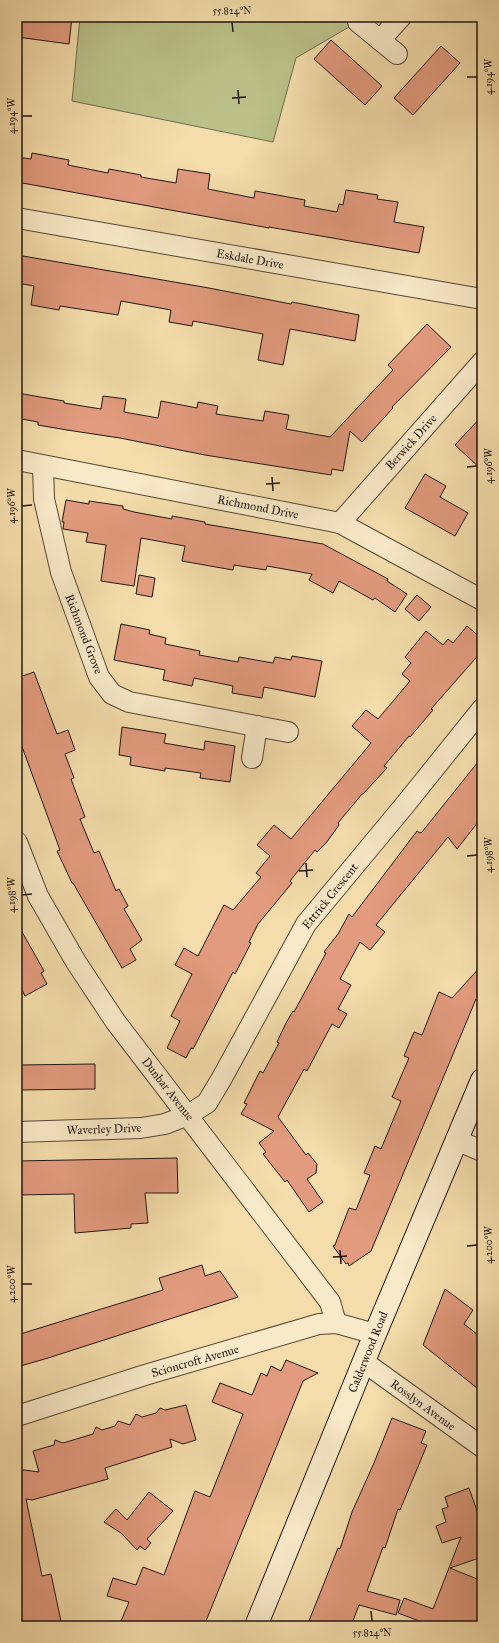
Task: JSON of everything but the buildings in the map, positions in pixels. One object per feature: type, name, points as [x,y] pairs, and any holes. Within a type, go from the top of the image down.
[{"type":"street","points":[[380,40],[401,17]]},
{"type":"street","points":[[358,22],[397,54]]},
{"type":"street","name":"Eskdale Drive","points":[[17,218],[482,299]]},
{"type":"street","name":"Berwick Drive","points":[[340,522],[482,362]]},
{"type":"street","name":"Richmond Drive","points":[[17,460],[340,522],[482,600]]},
{"type":"street","name":"Richmond Grove","points":[[43,466],[44,499],[61,572],[99,677],[112,694],[129,702],[288,732]]},
{"type":"street","name":"Ettrick Crescent","points":[[188,1115],[207,1103],[211,1097],[306,924],[482,709]]},
{"type":"street","points":[[252,758],[257,726]]},
{"type":"street","name":"Dunbar Avenue","points":[[17,842],[38,896],[76,962],[116,1021],[330,1302],[336,1323]]},
{"type":"street","name":"Calderwood Road","points":[[256,1626],[375,1334],[482,1080]]},
{"type":"street","name":"Waverley Drive","points":[[17,1132],[142,1128],[165,1124],[188,1115]]},
{"type":"street","points":[[456,1140],[482,1151]]},
{"type":"street","name":"Scioncroft Avenue","points":[[17,1416],[152,1373],[320,1324],[336,1323],[375,1334]]},
{"type":"street","name":"Rosslyn Avenue","points":[[364,1362],[482,1447]]},
{"type":"green space","points":[[80,17],[366,17],[296,58],[273,142],[72,101]]}]
